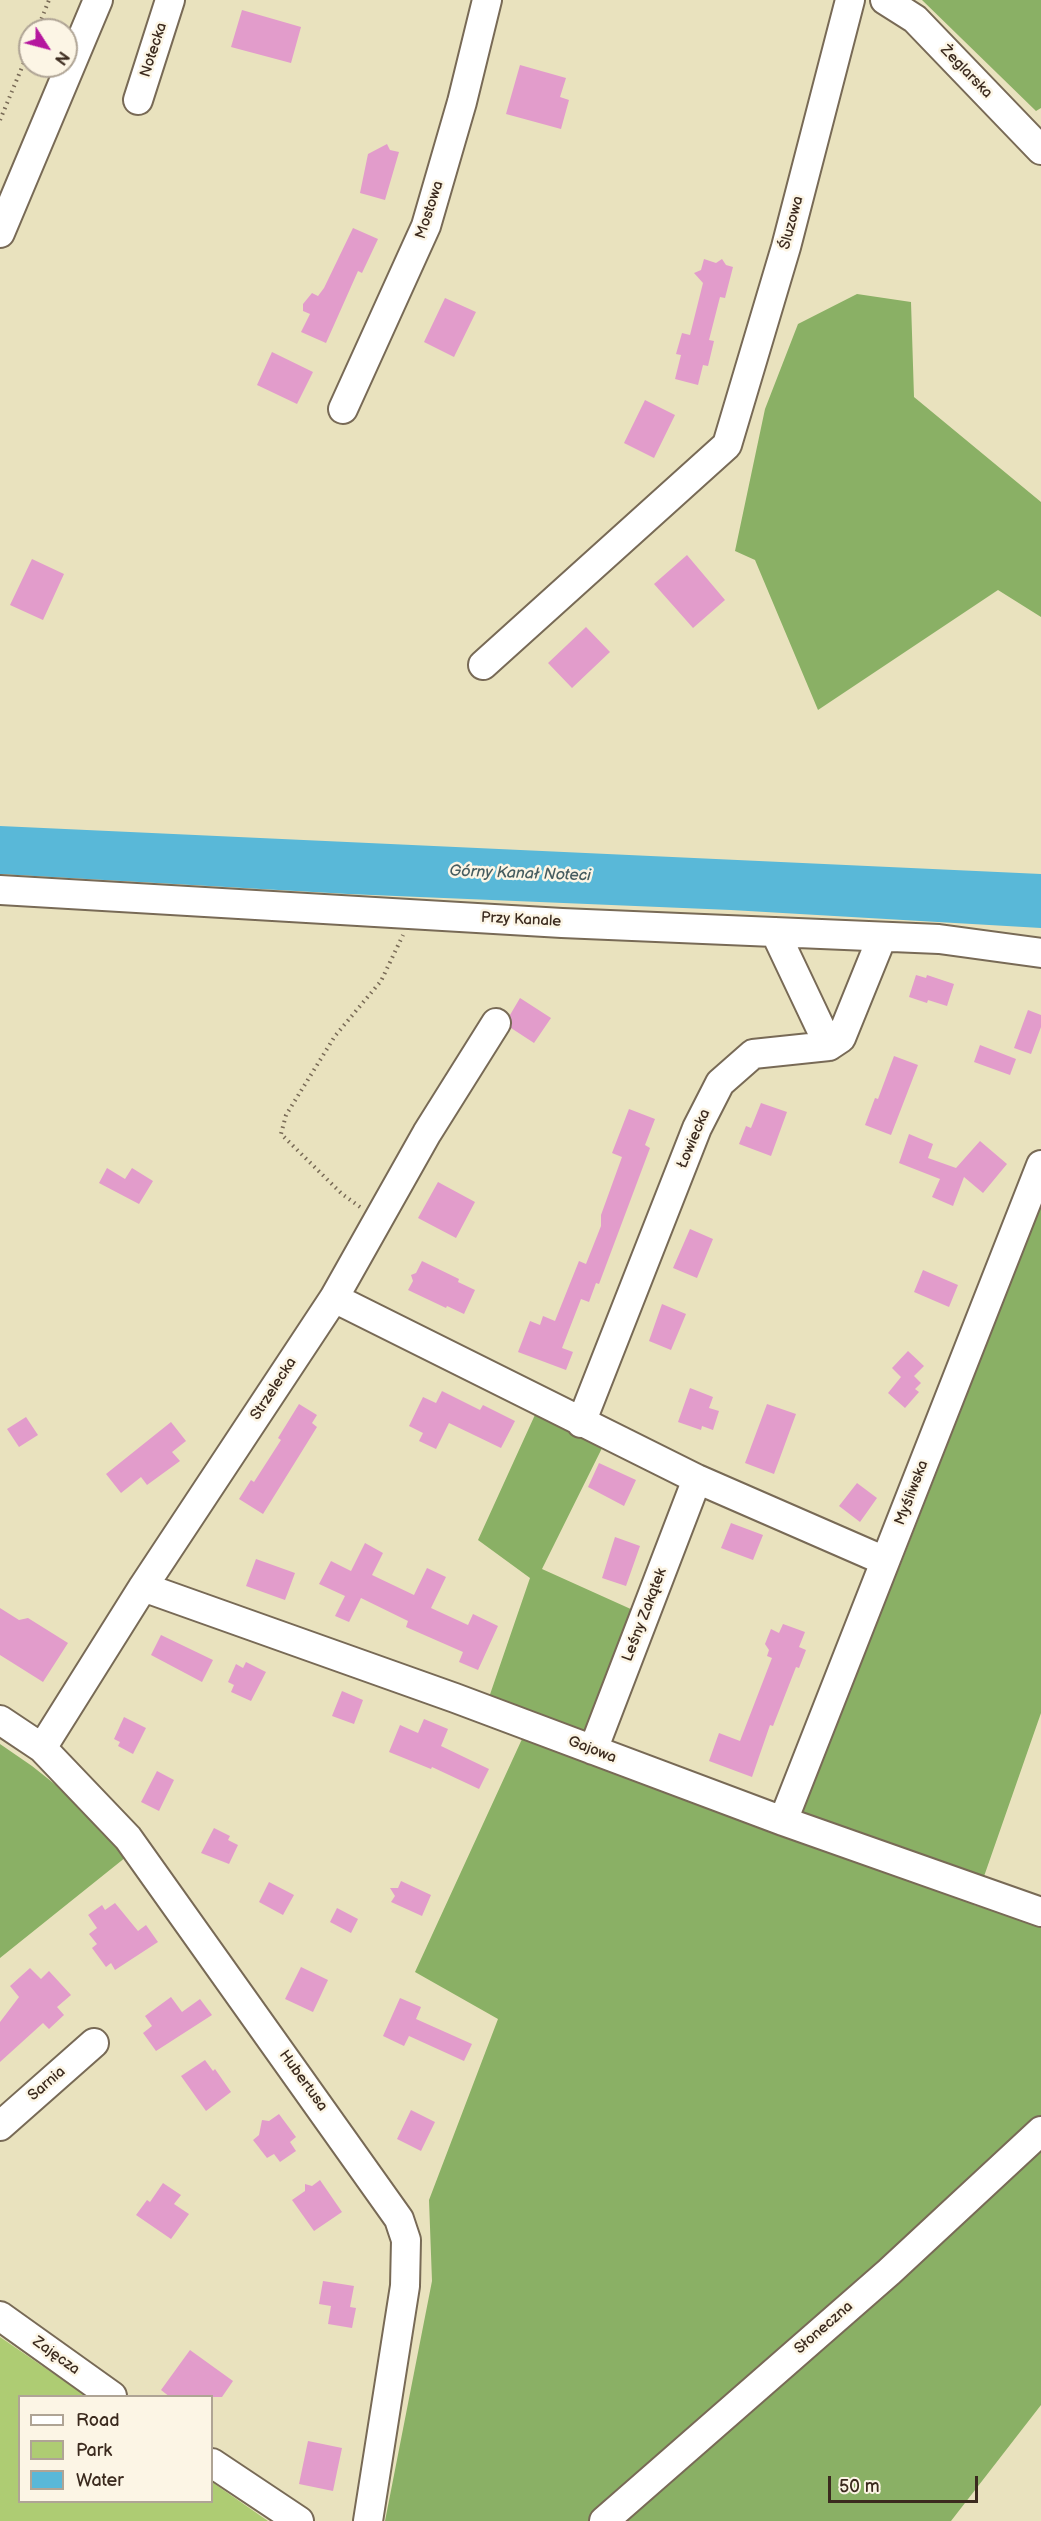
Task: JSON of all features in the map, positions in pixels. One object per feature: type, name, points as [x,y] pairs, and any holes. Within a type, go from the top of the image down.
[{"type":"street","points":[[0,233],[98,0]]},
{"type":"street","name":"Notecka","points":[[138,100],[170,0]]},
{"type":"street","name":"Mostowa","points":[[343,409],[426,226],[462,102],[487,0]]},
{"type":"street","name":"Śluzowa","points":[[483,665],[727,445],[786,247],[850,0]]},
{"type":"street","name":"Żeglarska","points":[[885,0],[915,19],[1028,126],[1041,150]]},
{"type":"street","name":"Przy Kanale","points":[[0,890],[412,914],[939,939],[1041,952]]},
{"type":"street","points":[[775,932],[829,1046],[841,1038],[882,937]]},
{"type":"street","name":"Strzelecka","points":[[42,1748],[143,1587],[334,1298],[427,1133],[496,1023]]},
{"type":"street","name":"Łowiecka","points":[[580,1423],[697,1128],[720,1083],[753,1054],[829,1046]]},
{"type":"street","name":"Myśliwska","points":[[783,1821],[1041,1165]]},
{"type":"street","points":[[334,1298],[580,1423],[697,1479],[885,1562]]},
{"type":"street","name":"Leśny Zakątek","points":[[592,1750],[697,1479]]},
{"type":"street","name":"Gajowa","points":[[143,1587],[783,1821],[1041,1912]]},
{"type":"street","name":"Hubertusa","points":[[0,1720],[42,1748],[128,1838],[399,2219],[406,2240],[405,2286],[368,2521]]},
{"type":"street","name":"Sarnia","points":[[0,2126],[94,2043]]},
{"type":"street","name":"Słoneczna","points":[[604,2521],[889,2272],[1041,2131]]},
{"type":"street","name":"Zajęcza","points":[[0,2316],[109,2395]]},
{"type":"street","points":[[213,2464],[299,2521]]},
{"type":"path","points":[[42,18],[49,0]]},
{"type":"path","points":[[0,120],[18,77]]},
{"type":"path","points":[[378,1220],[342,1194],[281,1134],[286,1115],[335,1036],[381,981],[395,956],[412,914]]},
{"type":"green space","points":[[922,0],[1041,0],[1041,108],[1036,111]]},
{"type":"green space","points":[[857,294],[911,302],[914,397],[1041,502],[1041,617],[998,590],[818,710],[755,560],[735,551],[765,409],[798,324]]},
{"type":"green space","points":[[1041,1206],[1041,1713],[974,1905],[1041,1926],[1041,2405],[951,2521],[385,2521],[432,2281],[429,2200],[498,2019],[415,1972],[528,1726],[485,1709],[530,1578],[478,1540],[539,1406],[608,1436],[542,1569],[644,1615],[593,1750],[785,1829],[839,1681],[900,1566]]},
{"type":"green space","points":[[0,1744],[32,1766],[136,1849],[0,1958]]},
{"type":"green space","points":[[0,2337],[85,2395],[18,2395],[18,2503],[213,2503],[213,2483],[268,2521],[0,2521]]},
{"type":"water","name":"Górny Kanał Noteci","points":[[0,826],[1041,874],[1041,928],[731,910],[348,894],[0,874]]},
{"type":"building","points":[[242,10],[301,27],[291,63],[231,47]]},
{"type":"building","points":[[520,65],[566,78],[560,97],[569,100],[561,129],[506,114]]},
{"type":"building","points":[[387,144],[390,150],[399,152],[385,200],[360,193],[368,154]]},
{"type":"building","points":[[353,228],[378,239],[362,273],[358,271],[326,343],[301,332],[310,314],[303,311],[303,304],[312,293],[318,296],[324,288]]},
{"type":"building","points":[[704,259],[716,263],[722,259],[726,265],[733,267],[725,298],[720,297],[709,340],[714,341],[708,366],[703,365],[698,385],[675,379],[681,355],[676,354],[682,333],[690,335],[703,283],[694,273],[701,270]]},
{"type":"building","points":[[445,298],[476,312],[454,357],[424,342]]},
{"type":"building","points":[[272,352],[313,372],[297,404],[257,385]]},
{"type":"building","points":[[645,400],[675,415],[654,458],[624,443]]},
{"type":"building","points":[[687,555],[725,600],[693,628],[654,584]]},
{"type":"building","points":[[32,559],[64,574],[43,620],[10,605]]},
{"type":"building","points":[[586,627],[610,652],[572,688],[548,663]]},
{"type":"building","points":[[916,975],[926,978],[927,975],[954,984],[947,1006],[909,997]]},
{"type":"building","points":[[520,998],[551,1018],[534,1043],[511,1028],[510,1015]]},
{"type":"building","points":[[1028,1010],[1041,1015],[1041,1027],[1031,1054],[1014,1048]]},
{"type":"building","points":[[980,1045],[1016,1059],[1010,1075],[974,1062]]},
{"type":"building","points":[[894,1056],[918,1065],[891,1135],[865,1125],[875,1098],[878,1099]]},
{"type":"building","points":[[761,1103],[787,1112],[771,1156],[739,1144],[746,1126],[751,1128]]},
{"type":"building","points":[[629,1109],[655,1119],[645,1145],[650,1148],[599,1284],[596,1283],[589,1302],[581,1299],[562,1348],[573,1352],[566,1370],[518,1352],[530,1321],[540,1325],[543,1316],[555,1321],[579,1261],[586,1264],[601,1226],[601,1215],[622,1157],[612,1153]]},
{"type":"building","points":[[909,1134],[933,1144],[928,1158],[956,1168],[980,1141],[1007,1164],[983,1193],[964,1177],[953,1206],[932,1197],[940,1179],[899,1163]]},
{"type":"building","points":[[107,1168],[125,1179],[132,1168],[153,1181],[139,1204],[99,1183]]},
{"type":"building","points":[[438,1182],[475,1202],[456,1238],[418,1218]]},
{"type":"building","points":[[690,1229],[713,1239],[697,1278],[673,1268]]},
{"type":"building","points":[[422,1261],[459,1279],[458,1282],[475,1290],[464,1314],[408,1290],[413,1281],[411,1275],[416,1273]]},
{"type":"building","points":[[923,1270],[958,1285],[949,1307],[914,1292]]},
{"type":"building","points":[[662,1304],[686,1314],[671,1350],[649,1341]]},
{"type":"building","points":[[908,1351],[924,1366],[914,1376],[921,1383],[915,1389],[919,1392],[905,1408],[888,1393],[901,1377],[892,1368]]},
{"type":"building","points":[[690,1388],[713,1397],[709,1408],[719,1411],[713,1430],[702,1426],[701,1430],[678,1422]]},
{"type":"building","points":[[442,1391],[480,1410],[483,1405],[515,1421],[501,1448],[449,1423],[436,1449],[419,1441],[423,1433],[409,1426],[423,1397],[436,1403]]},
{"type":"building","points":[[299,1404],[317,1415],[312,1423],[317,1427],[263,1514],[239,1499],[251,1480],[254,1482],[281,1440],[278,1438]]},
{"type":"building","points":[[767,1404],[796,1414],[774,1474],[745,1463]]},
{"type":"building","points":[[26,1417],[38,1435],[19,1447],[7,1429]]},
{"type":"building","points":[[171,1422],[186,1441],[172,1452],[180,1461],[147,1485],[141,1477],[121,1493],[106,1474]]},
{"type":"building","points":[[599,1463],[636,1480],[624,1506],[588,1487]]},
{"type":"building","points":[[857,1483],[877,1498],[860,1522],[839,1506]]},
{"type":"building","points":[[731,1523],[763,1535],[753,1560],[721,1548]]},
{"type":"building","points":[[615,1537],[640,1546],[626,1586],[602,1578]]},
{"type":"building","points":[[365,1543],[383,1553],[372,1575],[414,1595],[427,1568],[446,1577],[431,1608],[468,1625],[473,1614],[498,1626],[478,1670],[459,1662],[463,1652],[406,1627],[408,1621],[361,1598],[349,1622],[335,1616],[345,1596],[319,1584],[331,1561],[351,1571]]},
{"type":"building","points":[[256,1559],[295,1573],[285,1600],[246,1586]]},
{"type":"building","points":[[0,1608],[19,1620],[28,1618],[68,1643],[43,1682],[0,1655]]},
{"type":"building","points":[[783,1624],[805,1632],[799,1647],[806,1650],[799,1668],[796,1667],[773,1726],[770,1725],[752,1777],[709,1761],[719,1733],[740,1741],[772,1658],[767,1656],[769,1650],[765,1644],[771,1629],[779,1633]]},
{"type":"building","points":[[161,1635],[213,1660],[202,1682],[151,1655]]},
{"type":"building","points":[[246,1662],[266,1672],[251,1701],[231,1692],[234,1685],[228,1682],[236,1664],[243,1668]]},
{"type":"building","points":[[342,1691],[363,1700],[354,1724],[332,1716]]},
{"type":"building","points":[[124,1717],[146,1728],[133,1754],[118,1746],[120,1742],[114,1739]]},
{"type":"building","points":[[424,1719],[448,1729],[441,1746],[489,1769],[479,1789],[432,1767],[431,1769],[389,1752],[400,1725],[418,1733]]},
{"type":"building","points":[[157,1771],[174,1780],[159,1811],[141,1802]]},
{"type":"building","points":[[214,1828],[230,1836],[228,1840],[238,1845],[229,1864],[201,1853]]},
{"type":"building","points":[[401,1881],[431,1895],[422,1916],[391,1902],[395,1896],[390,1888],[398,1888]]},
{"type":"building","points":[[269,1882],[294,1895],[283,1915],[259,1902]]},
{"type":"building","points":[[115,1903],[138,1931],[146,1925],[158,1942],[115,1970],[111,1963],[106,1967],[92,1948],[97,1944],[89,1934],[97,1928],[88,1915],[102,1905],[105,1910]]},
{"type":"building","points":[[337,1908],[358,1919],[351,1933],[330,1922]]},
{"type":"building","points":[[301,1967],[328,1980],[313,2012],[285,1999]]},
{"type":"building","points":[[30,1968],[41,1979],[49,1971],[71,1995],[57,2007],[64,2015],[49,2029],[43,2023],[0,2062],[0,2022],[19,1997],[10,1986]]},
{"type":"building","points":[[171,1997],[182,2012],[200,1999],[212,2015],[156,2051],[143,2033],[152,2026],[145,2016]]},
{"type":"building","points":[[400,1998],[421,2007],[416,2019],[472,2044],[464,2061],[409,2036],[404,2046],[383,2036]]},
{"type":"building","points":[[205,2060],[213,2071],[215,2069],[231,2092],[206,2111],[181,2076]]},
{"type":"building","points":[[411,2110],[435,2122],[421,2151],[397,2139]]},
{"type":"building","points":[[279,2114],[296,2137],[290,2142],[296,2151],[280,2162],[274,2154],[267,2158],[253,2140],[259,2135],[262,2120],[269,2121]]},
{"type":"building","points":[[320,2180],[342,2212],[314,2231],[292,2200],[305,2191],[305,2184],[312,2186]]},
{"type":"building","points":[[163,2183],[181,2195],[174,2204],[189,2214],[171,2239],[136,2215],[147,2200],[150,2202]]},
{"type":"building","points":[[323,2281],[354,2286],[350,2307],[356,2308],[352,2328],[328,2324],[331,2306],[319,2304]]},
{"type":"building","points":[[190,2350],[233,2381],[222,2397],[167,2395],[161,2390]]},
{"type":"building","points":[[308,2441],[342,2448],[333,2491],[299,2484]]}]
